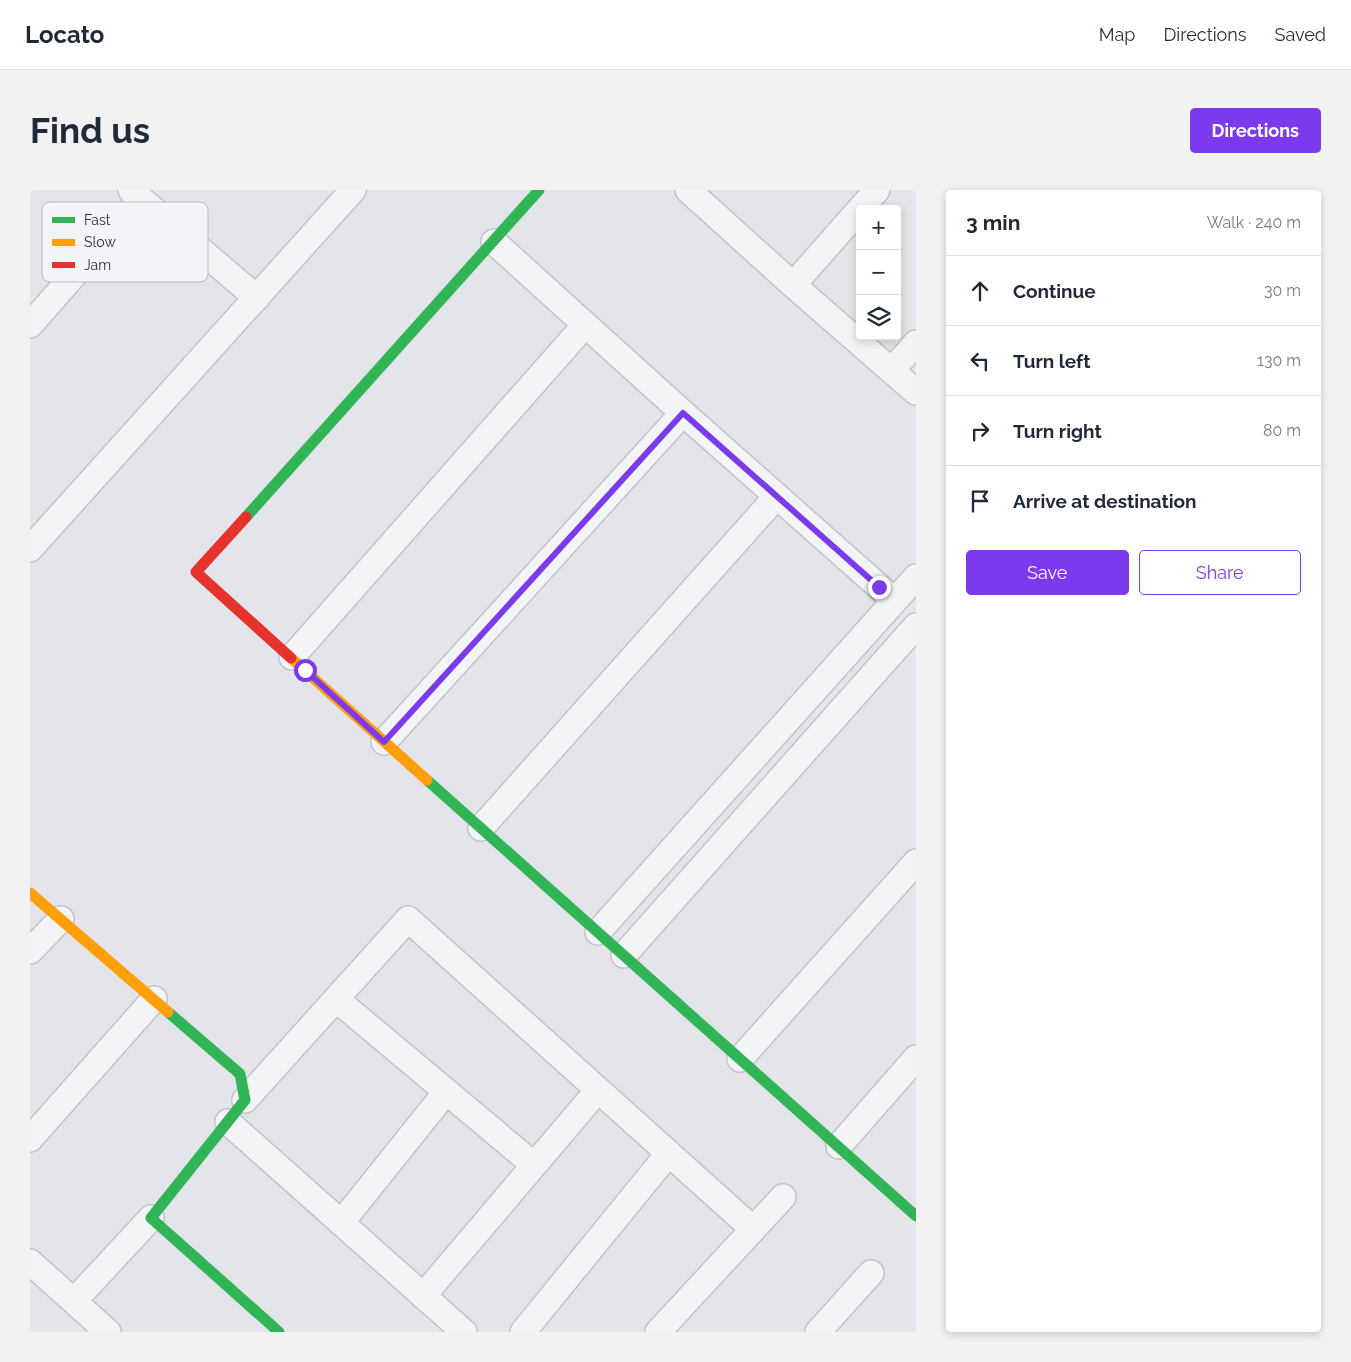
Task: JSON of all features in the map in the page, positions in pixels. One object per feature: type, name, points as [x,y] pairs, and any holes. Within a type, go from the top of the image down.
[{"type":"street","points":[[30,549],[258,298],[353,190]]},
{"type":"street","points":[[539,190],[196,572],[916,1216]]},
{"type":"street","points":[[864,205],[877,190]]},
{"type":"street","points":[[696,192],[793,285],[916,392]]},
{"type":"street","points":[[793,285],[856,214]]},
{"type":"street","points":[[494,242],[894,600]]},
{"type":"street","points":[[208,256],[258,298]]},
{"type":"street","points":[[30,325],[65,282]]},
{"type":"street","points":[[292,657],[585,325]]},
{"type":"street","points":[[892,370],[916,343]]},
{"type":"street","points":[[384,742],[683,413]]},
{"type":"street","points":[[481,828],[777,496]]},
{"type":"street","points":[[598,932],[916,577]]},
{"type":"street","points":[[624,955],[916,626]]},
{"type":"street","points":[[740,1059],[916,862]]},
{"type":"street","points":[[30,893],[240,1074],[245,1100]]},
{"type":"street","points":[[30,951],[60,919]]},
{"type":"street","points":[[74,1301],[151,1218],[245,1100],[408,919],[753,1229]]},
{"type":"street","points":[[30,1139],[154,999]]},
{"type":"street","points":[[336,999],[534,1165]]},
{"type":"street","points":[[839,1146],[916,1058]]},
{"type":"street","points":[[423,1296],[598,1090]]},
{"type":"street","points":[[341,1223],[446,1092]]},
{"type":"street","points":[[228,1122],[464,1332]]},
{"type":"street","points":[[523,1332],[669,1153]]},
{"type":"street","points":[[658,1332],[782,1197]]},
{"type":"street","points":[[151,1218],[279,1332]]},
{"type":"street","points":[[30,1262],[108,1332]]},
{"type":"street","points":[[818,1332],[871,1273]]},
{"type":"traffic: fast","points":[[246,517],[539,190]]},
{"type":"traffic: fast","points":[[427,780],[916,1216]]},
{"type":"traffic: fast","points":[[168,1012],[240,1074],[245,1100],[151,1218],[279,1332]]},
{"type":"traffic: slow","points":[[291,658],[427,780]]},
{"type":"traffic: slow","points":[[30,893],[168,1012]]},
{"type":"traffic: jam","points":[[246,517],[196,572],[291,658]]},
{"type":"route","points":[[305,670],[384,742],[683,413],[879,587]]}]
